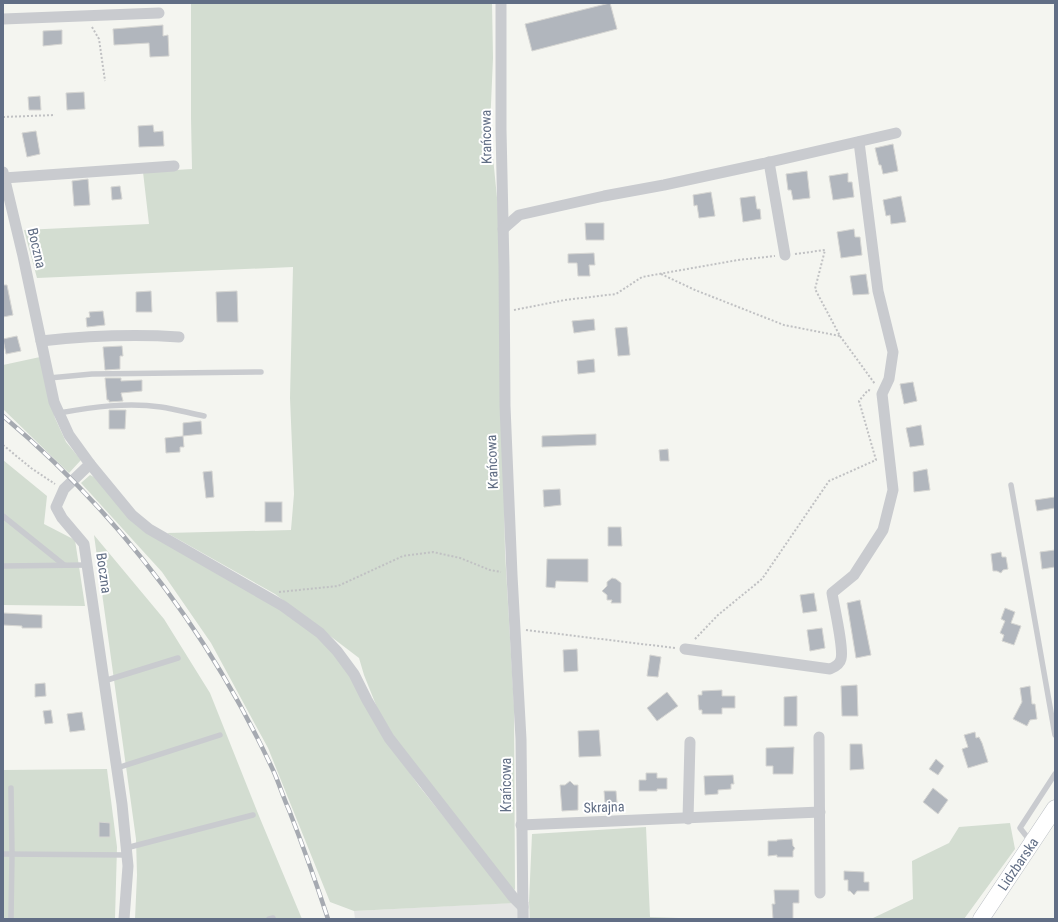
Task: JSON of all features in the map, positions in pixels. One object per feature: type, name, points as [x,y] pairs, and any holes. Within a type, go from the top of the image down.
[{"type":"main road","name":"Lidzbarska","points":[[981,919],[1055,808]]},
{"type":"street","name":"Krańcowa","points":[[501,3],[501,130],[505,312],[505,406],[521,738],[523,919]]},
{"type":"street","points":[[3,19],[159,13]]},
{"type":"street","points":[[503,229],[519,215],[896,134]]},
{"type":"street","points":[[685,649],[830,669],[838,665],[841,659],[842,650],[832,593],[854,575],[883,530],[893,490],[882,394],[889,379],[893,352],[878,291],[859,142]]},
{"type":"street","points":[[769,162],[785,255]]},
{"type":"street","points":[[4,175],[174,166]]},
{"type":"street","name":"Boczna","points":[[4,175],[54,402],[69,435],[90,464],[64,489],[56,507],[62,518],[84,544],[117,768],[127,851],[128,866],[124,919]]},
{"type":"street","points":[[41,341],[89,336],[179,337]]},
{"type":"street","points":[[90,464],[132,515],[149,529],[262,593],[283,606],[320,633],[337,651],[354,674],[389,738],[513,898],[523,907]]},
{"type":"street","points":[[819,737],[820,893]]},
{"type":"street","points":[[688,819],[690,742]]},
{"type":"street","name":"Skrajna","points":[[521,825],[688,819],[820,812]]},
{"type":"lane","points":[[49,378],[92,374],[261,372]]},
{"type":"lane","points":[[59,413],[94,407],[132,405],[161,407],[204,416]]},
{"type":"lane","points":[[1010,486],[1055,735]]},
{"type":"lane","points":[[3,516],[64,566]]},
{"type":"lane","points":[[3,566],[87,565]]},
{"type":"lane","points":[[104,680],[178,658]]},
{"type":"lane","points":[[117,768],[220,735]]},
{"type":"lane","points":[[1032,843],[1020,828],[1055,774]]},
{"type":"lane","points":[[10,788],[12,854],[11,919]]},
{"type":"lane","points":[[3,854],[127,851],[253,815]]},
{"type":"path","points":[[83,16],[99,40],[105,81]]},
{"type":"path","points":[[3,117],[54,115]]},
{"type":"path","points":[[505,312],[565,300],[616,294],[642,277],[738,260],[825,250],[815,289],[840,336],[882,394]]},
{"type":"path","points":[[660,274],[695,290],[784,325],[840,336]]},
{"type":"path","points":[[515,628],[685,649],[718,615],[762,579],[829,480],[876,460],[859,400],[868,390],[882,394]]},
{"type":"path","points":[[3,445],[31,468],[64,489]]},
{"type":"path","points":[[262,593],[338,586],[403,556],[433,552],[460,558],[490,570],[512,575]]},
{"type":"shaded area","points":[[191,3],[492,3],[493,58],[490,127],[499,218],[505,552],[514,706],[515,890],[507,884],[396,740],[378,710],[359,658],[275,594],[167,533],[291,530],[294,494],[290,398],[293,267],[37,278],[24,230],[149,224],[143,172],[192,169]]},
{"type":"shaded area","points":[[40,357],[55,418],[66,442],[81,460],[69,473],[3,409],[3,365]]},
{"type":"shaded area","points":[[3,460],[47,496],[44,524],[75,540],[85,606],[3,605]]},
{"type":"shaded area","points":[[90,475],[100,480],[134,521],[272,602],[317,635],[340,657],[383,735],[419,786],[513,903],[354,911],[330,902],[268,748],[211,643],[162,572],[81,483]]},
{"type":"shaded area","points":[[94,535],[164,619],[210,693],[302,919],[135,919],[137,875],[136,839]]},
{"type":"shaded area","points":[[107,769],[117,847],[115,919],[3,919],[3,770]]},
{"type":"shaded area","points":[[1010,823],[1015,849],[964,919],[871,919],[913,899],[912,861],[949,843],[959,827]]},
{"type":"shaded area","points":[[646,827],[650,917],[707,919],[530,919],[529,902],[532,834]]},
{"type":"shaded area","points":[[529,902],[530,919],[355,919],[354,911]]},
{"type":"building","points":[[610,3],[617,29],[532,51],[525,24]]},
{"type":"building","points":[[163,25],[163,36],[168,35],[169,56],[150,57],[149,43],[114,45],[113,29]]},
{"type":"building","points":[[62,30],[62,44],[43,46],[43,31]]},
{"type":"building","points":[[84,92],[85,109],[67,110],[66,93]]},
{"type":"building","points":[[40,96],[41,110],[29,110],[28,97]]},
{"type":"building","points":[[153,125],[154,132],[163,131],[164,146],[139,147],[138,126]]},
{"type":"building","points":[[36,131],[40,154],[27,157],[22,133]]},
{"type":"building","points":[[893,144],[898,171],[883,174],[875,148]]},
{"type":"building","points":[[807,171],[810,198],[793,200],[791,190],[788,190],[786,174]]},
{"type":"building","points":[[848,173],[848,182],[852,182],[854,197],[833,200],[829,176]]},
{"type":"building","points":[[88,179],[90,205],[74,206],[72,181]]},
{"type":"building","points":[[120,186],[122,199],[112,200],[111,187]]},
{"type":"building","points":[[711,192],[715,216],[699,218],[697,205],[694,206],[693,195]]},
{"type":"building","points":[[755,196],[757,209],[760,209],[761,219],[743,222],[740,198]]},
{"type":"building","points":[[901,196],[906,222],[891,224],[890,215],[886,216],[883,200]]},
{"type":"building","points":[[585,223],[604,223],[604,240],[586,240]]},
{"type":"building","points":[[854,229],[855,237],[860,237],[862,255],[841,258],[837,232]]},
{"type":"building","points":[[594,253],[595,265],[589,265],[590,276],[578,276],[577,263],[568,263],[568,254]]},
{"type":"building","points":[[866,274],[869,294],[853,295],[850,276]]},
{"type":"building","points":[[3,285],[7,285],[13,315],[3,317]]},
{"type":"building","points":[[151,291],[152,312],[136,312],[136,292]]},
{"type":"building","points":[[237,291],[238,322],[217,322],[216,292]]},
{"type":"building","points":[[103,311],[105,325],[87,327],[86,318],[90,317],[89,312]]},
{"type":"building","points":[[594,319],[595,330],[574,333],[572,321]]},
{"type":"building","points":[[627,327],[630,355],[618,356],[615,328]]},
{"type":"building","points":[[17,336],[21,351],[6,354],[3,339]]},
{"type":"building","points":[[122,346],[123,356],[120,356],[120,369],[105,370],[103,347]]},
{"type":"building","points":[[594,359],[595,372],[578,374],[577,361]]},
{"type":"building","points":[[105,378],[121,378],[121,381],[142,380],[142,391],[121,393],[123,401],[109,402],[109,400],[107,400]]},
{"type":"building","points":[[913,382],[917,401],[904,404],[900,384]]},
{"type":"building","points":[[109,410],[126,410],[125,429],[109,429]]},
{"type":"building","points":[[201,421],[202,434],[183,436],[183,423]]},
{"type":"building","points":[[921,425],[924,445],[910,447],[906,428]]},
{"type":"building","points":[[596,434],[596,445],[542,447],[542,436]]},
{"type":"building","points":[[183,436],[184,447],[180,447],[180,452],[166,453],[165,438]]},
{"type":"building","points":[[668,449],[669,461],[660,461],[659,450]]},
{"type":"building","points":[[927,469],[930,490],[914,492],[913,472]]},
{"type":"building","points":[[212,471],[214,497],[206,498],[203,472]]},
{"type":"building","points":[[560,489],[561,505],[544,507],[543,490]]},
{"type":"building","points":[[1055,497],[1055,508],[1037,511],[1035,500]]},
{"type":"building","points":[[265,502],[282,502],[282,522],[265,522]]},
{"type":"building","points":[[608,527],[621,527],[622,546],[608,546]]},
{"type":"building","points":[[1055,550],[1055,567],[1042,569],[1040,552]]},
{"type":"building","points":[[1001,552],[1002,557],[1006,557],[1008,569],[1003,570],[1001,573],[993,571],[991,554]]},
{"type":"building","points":[[547,559],[588,559],[588,582],[556,581],[555,588],[546,587]]},
{"type":"building","points":[[612,578],[621,583],[621,603],[611,603],[612,600],[607,600],[607,595],[602,591],[607,586],[607,582]]},
{"type":"building","points":[[814,593],[817,611],[803,613],[800,595]]},
{"type":"building","points":[[860,600],[871,655],[856,658],[847,603]]},
{"type":"building","points":[[1005,608],[1015,612],[1011,623],[1021,626],[1014,645],[1002,641],[1004,635],[1000,633],[1005,621],[1001,619]]},
{"type":"building","points":[[3,613],[42,615],[42,628],[22,628],[22,626],[3,625]]},
{"type":"building","points":[[822,628],[825,648],[810,651],[807,630]]},
{"type":"building","points":[[577,649],[578,671],[564,672],[563,650]]},
{"type":"building","points":[[650,655],[661,657],[658,677],[647,676]]},
{"type":"building","points":[[45,683],[46,696],[35,697],[35,684]]},
{"type":"building","points":[[857,685],[858,716],[842,716],[841,686]]},
{"type":"building","points":[[1030,686],[1032,704],[1035,704],[1037,719],[1030,720],[1027,726],[1013,719],[1022,702],[1020,688]]},
{"type":"building","points":[[722,690],[722,696],[735,696],[735,708],[722,708],[722,714],[702,714],[702,710],[699,710],[698,695],[702,695],[702,691]]},
{"type":"building","points":[[667,692],[678,706],[657,721],[647,708]]},
{"type":"building","points":[[797,696],[797,726],[784,726],[784,697]]},
{"type":"building","points":[[51,710],[53,723],[45,724],[43,711]]},
{"type":"building","points":[[82,712],[85,730],[70,732],[67,714]]},
{"type":"building","points":[[599,730],[601,756],[579,757],[578,731]]},
{"type":"building","points":[[975,732],[976,738],[979,737],[982,743],[988,762],[968,768],[962,749],[968,747],[964,735]]},
{"type":"building","points":[[850,744],[862,744],[864,769],[850,770]]},
{"type":"building","points":[[794,747],[793,774],[773,774],[773,766],[766,766],[766,748]]},
{"type":"building","points":[[936,759],[944,766],[938,775],[929,769]]},
{"type":"building","points":[[646,773],[657,773],[657,778],[667,778],[667,789],[657,789],[657,791],[639,791],[639,780],[646,780]]},
{"type":"building","points":[[733,775],[734,784],[731,784],[731,789],[718,790],[718,794],[705,795],[704,776]]},
{"type":"building","points":[[570,781],[574,785],[578,785],[578,810],[562,811],[560,785],[565,785]]},
{"type":"building","points":[[933,788],[948,800],[938,814],[923,802]]},
{"type":"building","points":[[604,791],[616,791],[617,803],[605,803]]},
{"type":"building","points":[[99,822],[110,823],[110,837],[99,837]]},
{"type":"building","points":[[792,839],[793,846],[795,848],[793,851],[793,857],[777,857],[777,855],[768,856],[768,841]]},
{"type":"building","points":[[844,871],[864,872],[864,882],[869,882],[869,891],[857,891],[854,895],[848,891],[848,880],[844,880]]},
{"type":"building","points":[[774,890],[799,890],[799,903],[793,903],[793,919],[773,919],[772,904],[775,904]]},
{"type":"railway","points":[[3,416],[85,493],[123,535],[158,578],[190,624],[248,719],[273,770],[319,891],[328,919]]}]
